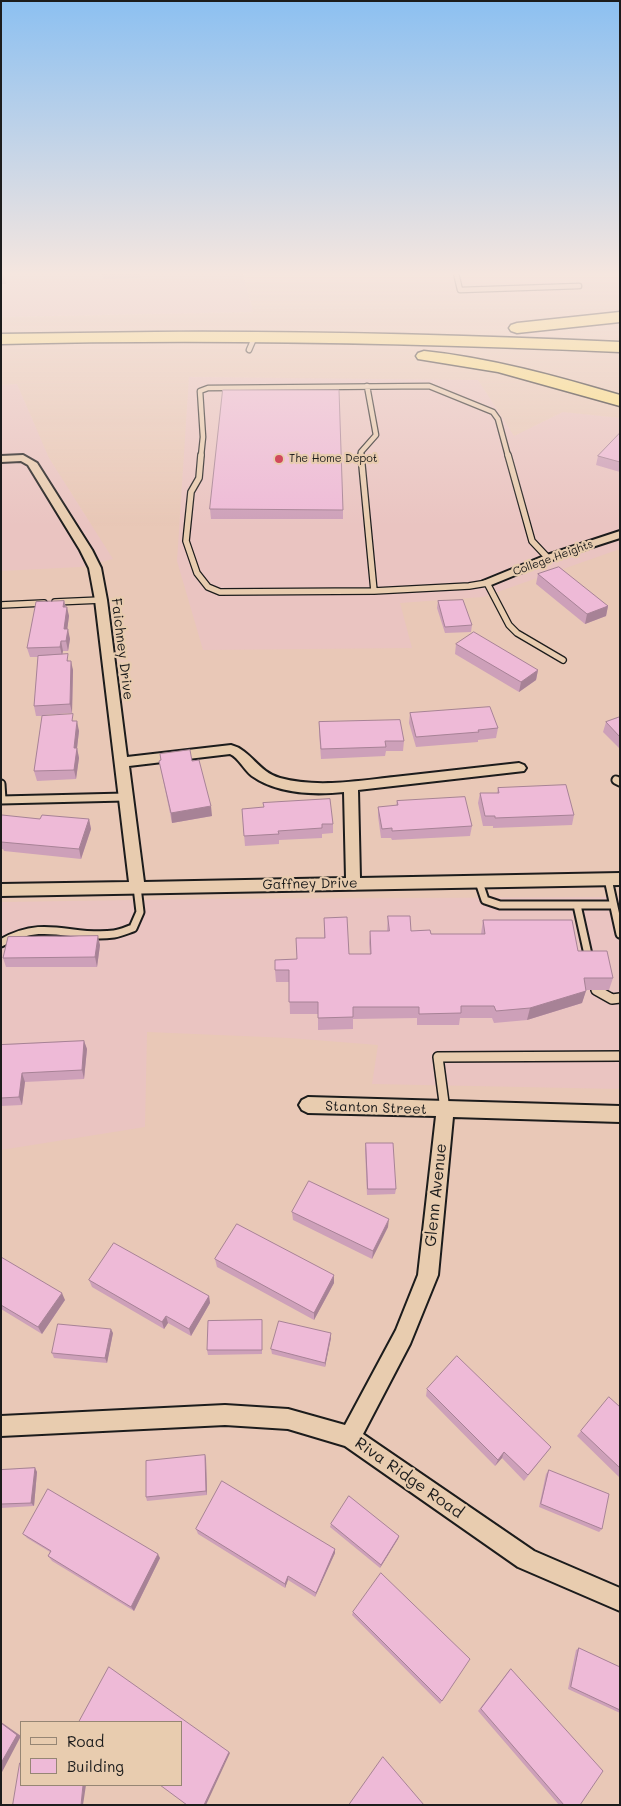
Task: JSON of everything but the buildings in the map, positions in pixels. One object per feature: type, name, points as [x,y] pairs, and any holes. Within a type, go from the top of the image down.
[{"type":"highway","points":[[435,357],[499,366],[620,401]]},
{"type":"highway","points":[[541,357],[620,361]]},
{"type":"street","name":"Faichney Drive","points":[[1,458],[23,458],[32,463],[86,550],[95,568],[101,600],[137,887]]},
{"type":"street","name":"College Heights","points":[[487,583],[548,558],[620,534]]},
{"type":"street","points":[[121,762],[231,749],[238,752],[256,772],[273,781],[297,787],[350,786],[519,768]]},
{"type":"street","points":[[350,786],[353,884]]},
{"type":"street","name":"Gaffney Drive","points":[[1,890],[614,879]]},
{"type":"street","name":"Stanton Street","points":[[308,1106],[445,1110]]},
{"type":"street","points":[[445,1110],[620,1114]]},
{"type":"street","name":"Glenn Avenue","points":[[350,1437],[404,1336],[421,1298],[428,1275],[445,1110]]},
{"type":"street","name":"Riva Ridge Road","points":[[1,1426],[225,1415],[288,1419],[350,1437],[526,1559],[620,1600]]},
{"type":"lane","points":[[367,386],[376,435],[361,452],[374,591]]},
{"type":"lane","points":[[548,558],[532,541],[498,420],[493,412],[429,386],[224,387],[208,388],[200,391],[203,437],[199,478],[191,492],[186,541],[197,572],[208,587],[220,592],[374,591],[469,586],[487,583],[509,625],[517,633],[563,660]]},
{"type":"lane","points":[[1,605],[101,600]]},
{"type":"lane","points":[[1,784],[2,800],[125,797]]},
{"type":"lane","points":[[614,879],[613,905],[620,934]]},
{"type":"lane","points":[[479,882],[485,900],[500,905],[613,905]]},
{"type":"lane","points":[[1,943],[8,938],[31,930],[112,934],[133,928],[140,912],[137,887]]},
{"type":"lane","points":[[577,905],[590,963]]},
{"type":"lane","points":[[596,990],[612,998],[620,998]]},
{"type":"lane","points":[[445,1110],[438,1057],[620,1056]]},
{"type":"shaded area","points":[[189,377],[478,380],[514,436],[563,412],[620,418],[620,549],[483,597],[400,603],[412,648],[203,650],[177,561]]},
{"type":"shaded area","points":[[17,384],[49,458],[113,559],[81,567],[1,571],[1,385]]},
{"type":"shaded area","points":[[620,897],[620,1089],[372,1084],[378,1045],[289,1038],[147,1032],[145,1127],[1,1150],[1,902]]},
{"type":"place","name":"The Home Depot","points":[[279,459]]}]
